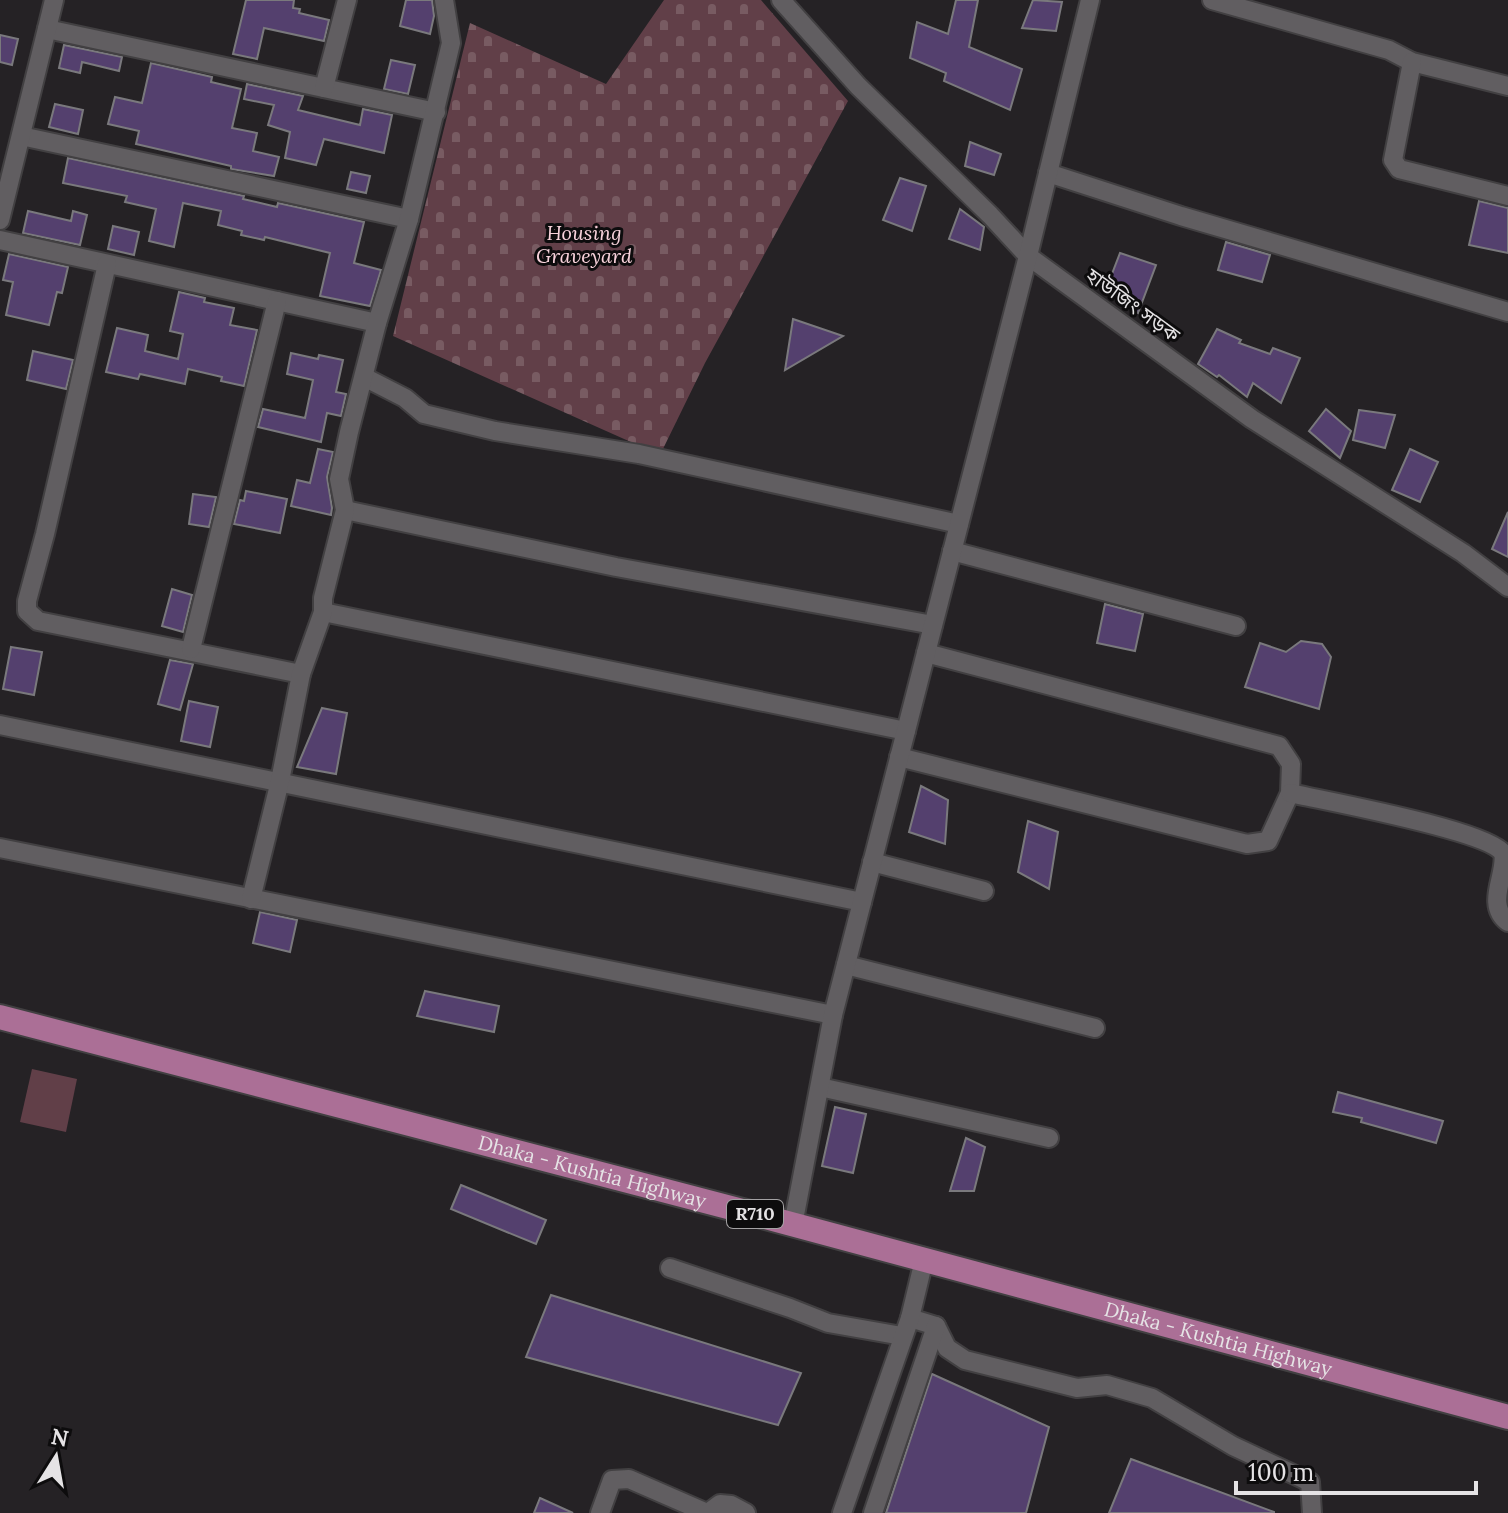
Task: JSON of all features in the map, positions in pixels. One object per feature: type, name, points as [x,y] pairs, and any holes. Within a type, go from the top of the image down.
[{"type":"main road","name":"Dhaka - Kushtia Highway","points":[[0,1017],[1508,1417]]},
{"type":"street","points":[[0,220],[54,0]]},
{"type":"street","points":[[324,88],[347,0]]},
{"type":"street","points":[[251,899],[280,781],[301,674],[323,612],[323,598],[345,510],[339,479],[377,323],[409,219],[451,43],[444,0]]},
{"type":"street","name":"হাউজিং সড়ক","points":[[781,0],[858,86],[1028,256],[1252,419],[1463,553],[1508,587]]},
{"type":"street","points":[[793,1225],[833,1015],[1028,256],[1090,0]]},
{"type":"street","points":[[1212,0],[1389,50],[1412,62],[1508,86]]},
{"type":"street","points":[[47,29],[436,112]]},
{"type":"street","points":[[1412,62],[1393,160],[1399,169],[1508,196]]},
{"type":"street","points":[[21,136],[409,219]]},
{"type":"street","points":[[1048,173],[1181,216],[1508,312]]},
{"type":"street","points":[[0,240],[377,323]]},
{"type":"street","points":[[107,264],[27,611],[38,621],[191,649],[301,674]]},
{"type":"street","points":[[191,649],[277,301]]},
{"type":"street","points":[[364,377],[405,398],[424,414],[495,431],[639,454],[959,524]]},
{"type":"street","points":[[345,510],[616,567],[933,625]]},
{"type":"street","points":[[952,551],[1236,626]]},
{"type":"street","points":[[323,612],[906,731]]},
{"type":"street","points":[[899,757],[1247,844],[1268,841],[1290,793],[1291,764],[1279,746],[926,653]]},
{"type":"street","points":[[0,725],[862,902]]},
{"type":"street","points":[[1290,793],[1398,816],[1491,842],[1504,854],[1507,864],[1499,902],[1501,913],[1508,922]]},
{"type":"street","points":[[0,848],[833,1015]]},
{"type":"street","points":[[872,862],[984,891]]},
{"type":"street","points":[[846,965],[1095,1028]]},
{"type":"street","points":[[820,1087],[1049,1138]]},
{"type":"street","points":[[842,1513],[910,1318],[924,1260]]},
{"type":"street","points":[[670,1268],[828,1323],[902,1336]]},
{"type":"street","points":[[910,1318],[936,1326],[947,1348],[965,1360],[1077,1388],[1107,1385],[1152,1398],[1233,1446],[1310,1482],[1312,1513]]},
{"type":"street","points":[[873,1513],[936,1326]]},
{"type":"street","points":[[600,1513],[612,1480],[629,1479],[708,1513],[720,1504],[731,1505],[746,1513]]},
{"type":"green space","name":"Housing Graveyard","points":[[664,0],[761,0],[848,101],[705,363],[660,455],[393,336],[470,23],[606,84]]},
{"type":"green space","points":[[32,1069],[77,1079],[66,1132],[20,1122]]},
{"type":"building","points":[[246,0],[294,0],[293,8],[300,9],[299,13],[329,20],[324,41],[264,28],[257,59],[233,54]]},
{"type":"building","points":[[406,0],[432,0],[434,16],[430,34],[400,26]]},
{"type":"building","points":[[956,0],[978,0],[969,47],[1022,69],[1010,110],[944,81],[946,73],[910,58],[917,22],[948,34]]},
{"type":"building","points":[[1033,0],[1062,2],[1056,31],[1022,28]]},
{"type":"building","points":[[0,35],[18,39],[12,65],[0,62]]},
{"type":"building","points":[[64,45],[122,57],[119,71],[82,62],[80,73],[59,68]]},
{"type":"building","points":[[391,60],[415,65],[408,94],[384,89]]},
{"type":"building","points":[[151,63],[212,77],[211,82],[241,89],[232,128],[257,133],[253,151],[279,157],[274,176],[231,169],[231,166],[136,144],[139,131],[108,124],[115,97],[142,103]]},
{"type":"building","points":[[247,84],[303,96],[298,110],[360,125],[363,109],[392,115],[384,153],[324,139],[316,165],[285,158],[290,132],[268,125],[274,105],[244,99]]},
{"type":"building","points":[[55,104],[83,110],[78,134],[49,127]]},
{"type":"building","points":[[970,142],[1001,154],[994,175],[965,166]]},
{"type":"building","points":[[68,158],[244,196],[243,199],[277,207],[278,203],[364,222],[354,263],[381,270],[370,306],[320,296],[330,253],[265,237],[264,240],[241,235],[242,231],[218,225],[221,211],[183,203],[174,247],[149,241],[156,209],[125,202],[127,196],[63,183]]},
{"type":"building","points":[[351,172],[370,176],[366,193],[347,189]]},
{"type":"building","points":[[900,178],[926,186],[912,231],[883,220]]},
{"type":"building","points":[[1479,201],[1508,208],[1508,253],[1469,245]]},
{"type":"building","points":[[960,209],[984,227],[980,250],[949,239]]},
{"type":"building","points":[[28,211],[71,221],[73,211],[87,215],[80,245],[23,233]]},
{"type":"building","points":[[113,226],[139,232],[134,255],[108,249]]},
{"type":"building","points":[[1226,242],[1270,255],[1262,282],[1218,270]]},
{"type":"building","points":[[1120,253],[1156,265],[1138,313],[1105,292]]},
{"type":"building","points":[[9,254],[68,267],[62,293],[57,292],[49,325],[6,315],[13,282],[3,280]]},
{"type":"building","points":[[179,292],[205,298],[204,302],[234,308],[230,325],[257,330],[244,386],[188,369],[185,384],[140,374],[138,379],[106,372],[117,328],[148,335],[145,351],[178,359],[183,334],[170,331]]},
{"type":"building","points":[[793,319],[843,336],[785,370]]},
{"type":"building","points":[[1217,329],[1241,340],[1239,343],[1270,354],[1273,348],[1300,358],[1281,403],[1253,383],[1247,397],[1219,375],[1217,377],[1198,364]]},
{"type":"building","points":[[33,351],[73,360],[66,389],[27,380]]},
{"type":"building","points":[[291,353],[343,360],[336,392],[346,394],[341,416],[327,413],[321,442],[258,427],[263,409],[305,418],[313,380],[287,374]]},
{"type":"building","points":[[1326,409],[1351,431],[1340,458],[1309,431]]},
{"type":"building","points":[[1359,410],[1395,415],[1385,448],[1353,440]]},
{"type":"building","points":[[318,449],[333,452],[327,477],[331,515],[291,506],[297,480],[310,483]]},
{"type":"building","points":[[1410,449],[1438,462],[1420,502],[1392,490]]},
{"type":"building","points":[[246,491],[287,499],[280,533],[234,524],[240,500],[244,501]]},
{"type":"building","points":[[193,494],[216,497],[209,527],[189,524]]},
{"type":"building","points":[[1508,512],[1508,557],[1492,549]]},
{"type":"building","points":[[172,589],[192,595],[183,632],[162,626]]},
{"type":"building","points":[[1105,604],[1143,614],[1135,651],[1097,643]]},
{"type":"building","points":[[1301,641],[1322,644],[1331,657],[1319,709],[1245,687],[1260,643],[1286,652]]},
{"type":"building","points":[[11,647],[42,652],[34,695],[3,689]]},
{"type":"building","points":[[170,660],[193,664],[180,710],[158,704]]},
{"type":"building","points":[[189,701],[218,707],[210,747],[181,741]]},
{"type":"building","points":[[322,708],[347,713],[336,774],[297,767]]},
{"type":"building","points":[[921,786],[948,800],[945,844],[909,832]]},
{"type":"building","points":[[1028,821],[1058,832],[1049,889],[1018,872]]},
{"type":"building","points":[[260,912],[297,920],[290,952],[253,943]]},
{"type":"building","points":[[425,991],[499,1006],[494,1032],[417,1016]]},
{"type":"building","points":[[1338,1092],[1443,1121],[1436,1143],[1361,1122],[1362,1118],[1333,1112]]},
{"type":"building","points":[[835,1107],[866,1114],[853,1173],[822,1166]]},
{"type":"building","points":[[966,1138],[985,1147],[974,1191],[950,1191]]},
{"type":"building","points":[[461,1185],[546,1220],[536,1244],[451,1209]]},
{"type":"building","points":[[551,1295],[801,1373],[778,1425],[526,1357]]},
{"type":"building","points":[[932,1374],[1049,1427],[1026,1513],[886,1513]]},
{"type":"building","points":[[1131,1459],[1274,1512],[1274,1513],[1109,1513]]},
{"type":"building","points":[[540,1498],[573,1513],[534,1513]]}]
